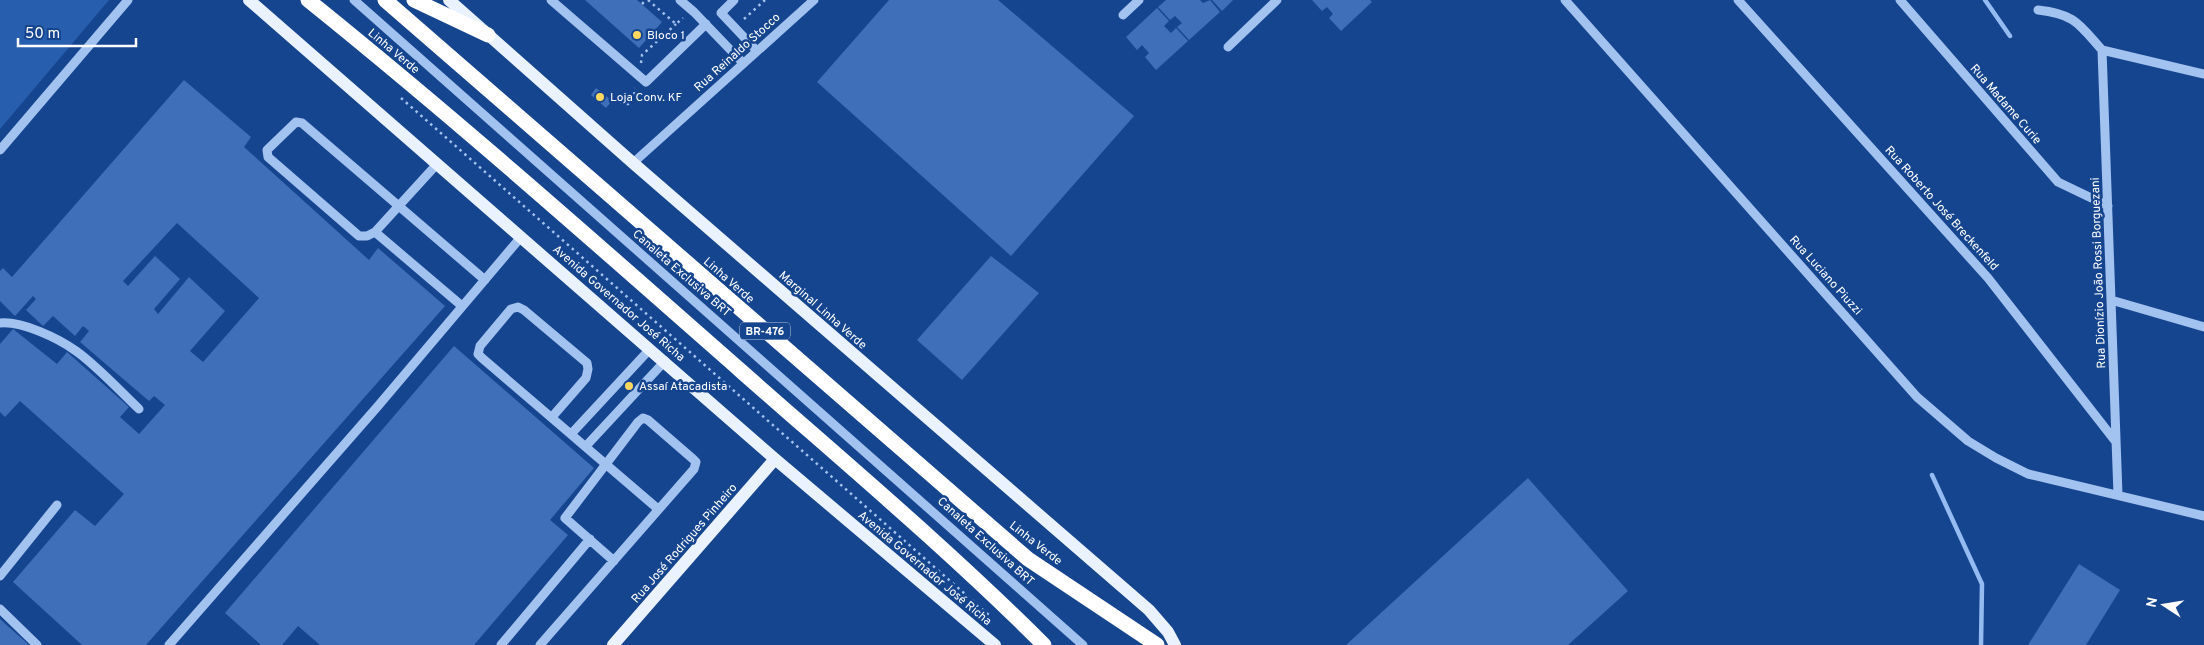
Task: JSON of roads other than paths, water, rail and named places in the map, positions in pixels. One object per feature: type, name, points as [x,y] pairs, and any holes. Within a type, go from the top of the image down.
[{"type":"highway","name":"Linha Verde","points":[[308,0],[376,54],[573,224],[970,573],[1044,645]]},
{"type":"highway","name":"Linha Verde","points":[[385,0],[1028,559],[1157,645]]},
{"type":"highway","points":[[414,0],[488,35]]},
{"type":"main road","name":"Avenida Governador José Richa","points":[[249,0],[775,460],[995,645]]},
{"type":"main road","name":"Marginal Linha Verde","points":[[449,0],[633,163],[1149,610],[1168,632],[1175,645]]},
{"type":"main road","name":"Rua José Rodrigues Pinheiro","points":[[613,645],[775,460]]},
{"type":"street","points":[[0,150],[128,0]]},
{"type":"street","name":"Canaleta Exclusiva BRT","points":[[354,0],[1083,645]]},
{"type":"street","points":[[551,0],[646,82],[706,24]]},
{"type":"street","points":[[680,0],[743,63]]},
{"type":"street","points":[[734,0],[721,13],[757,51]]},
{"type":"street","name":"Rua Reinaldo Stocco","points":[[633,163],[814,0]]},
{"type":"street","points":[[1123,16],[1139,0]]},
{"type":"street","points":[[1228,47],[1277,0]]},
{"type":"street","name":"Rua Luciano Piuzzi","points":[[1565,0],[1918,396],[1968,441],[2028,474],[2204,516]]},
{"type":"street","name":"Rua Roberto José Breckenfeld","points":[[1738,0],[1988,278],[2116,442]]},
{"type":"street","name":"Rua Madame Curie","points":[[1900,0],[2058,182],[2108,206]]},
{"type":"street","points":[[2038,10],[2060,13],[2078,23],[2102,50],[2204,74]]},
{"type":"street","name":"Rua Dionízio João Rossi Borguezani","points":[[2102,50],[2118,495]]},
{"type":"street","points":[[437,164],[398,206],[375,232],[367,236],[359,236],[268,157],[268,150],[296,122],[302,123],[398,206],[485,280]]},
{"type":"street","points":[[375,232],[462,306]]},
{"type":"street","points":[[169,645],[521,237]]},
{"type":"street","points":[[2111,300],[2204,327]]},
{"type":"street","points":[[552,417],[586,378],[587,363],[524,310],[518,307],[511,309],[480,346],[478,354],[658,509]]},
{"type":"street","points":[[0,324],[15,323],[76,351],[139,409]]},
{"type":"street","points":[[572,433],[650,349]]},
{"type":"street","points":[[586,446],[665,362]]},
{"type":"street","points":[[540,645],[614,561],[658,509],[694,469],[696,462],[694,459],[648,420],[643,418],[565,518],[614,561]]},
{"type":"street","points":[[0,576],[57,505]]},
{"type":"street","points":[[501,645],[590,539]]},
{"type":"street","points":[[0,609],[37,645]]},
{"type":"waterway","points":[[1985,0],[2010,36]]},
{"type":"waterway","points":[[1932,475],[1982,584],[1981,645]]},
{"type":"place","name":"Bloco 1","points":[[637,35]]},
{"type":"place","name":"Loja Conv. KF","points":[[600,97]]},
{"type":"place","name":"Assaí Atacadista","points":[[629,386]]}]
